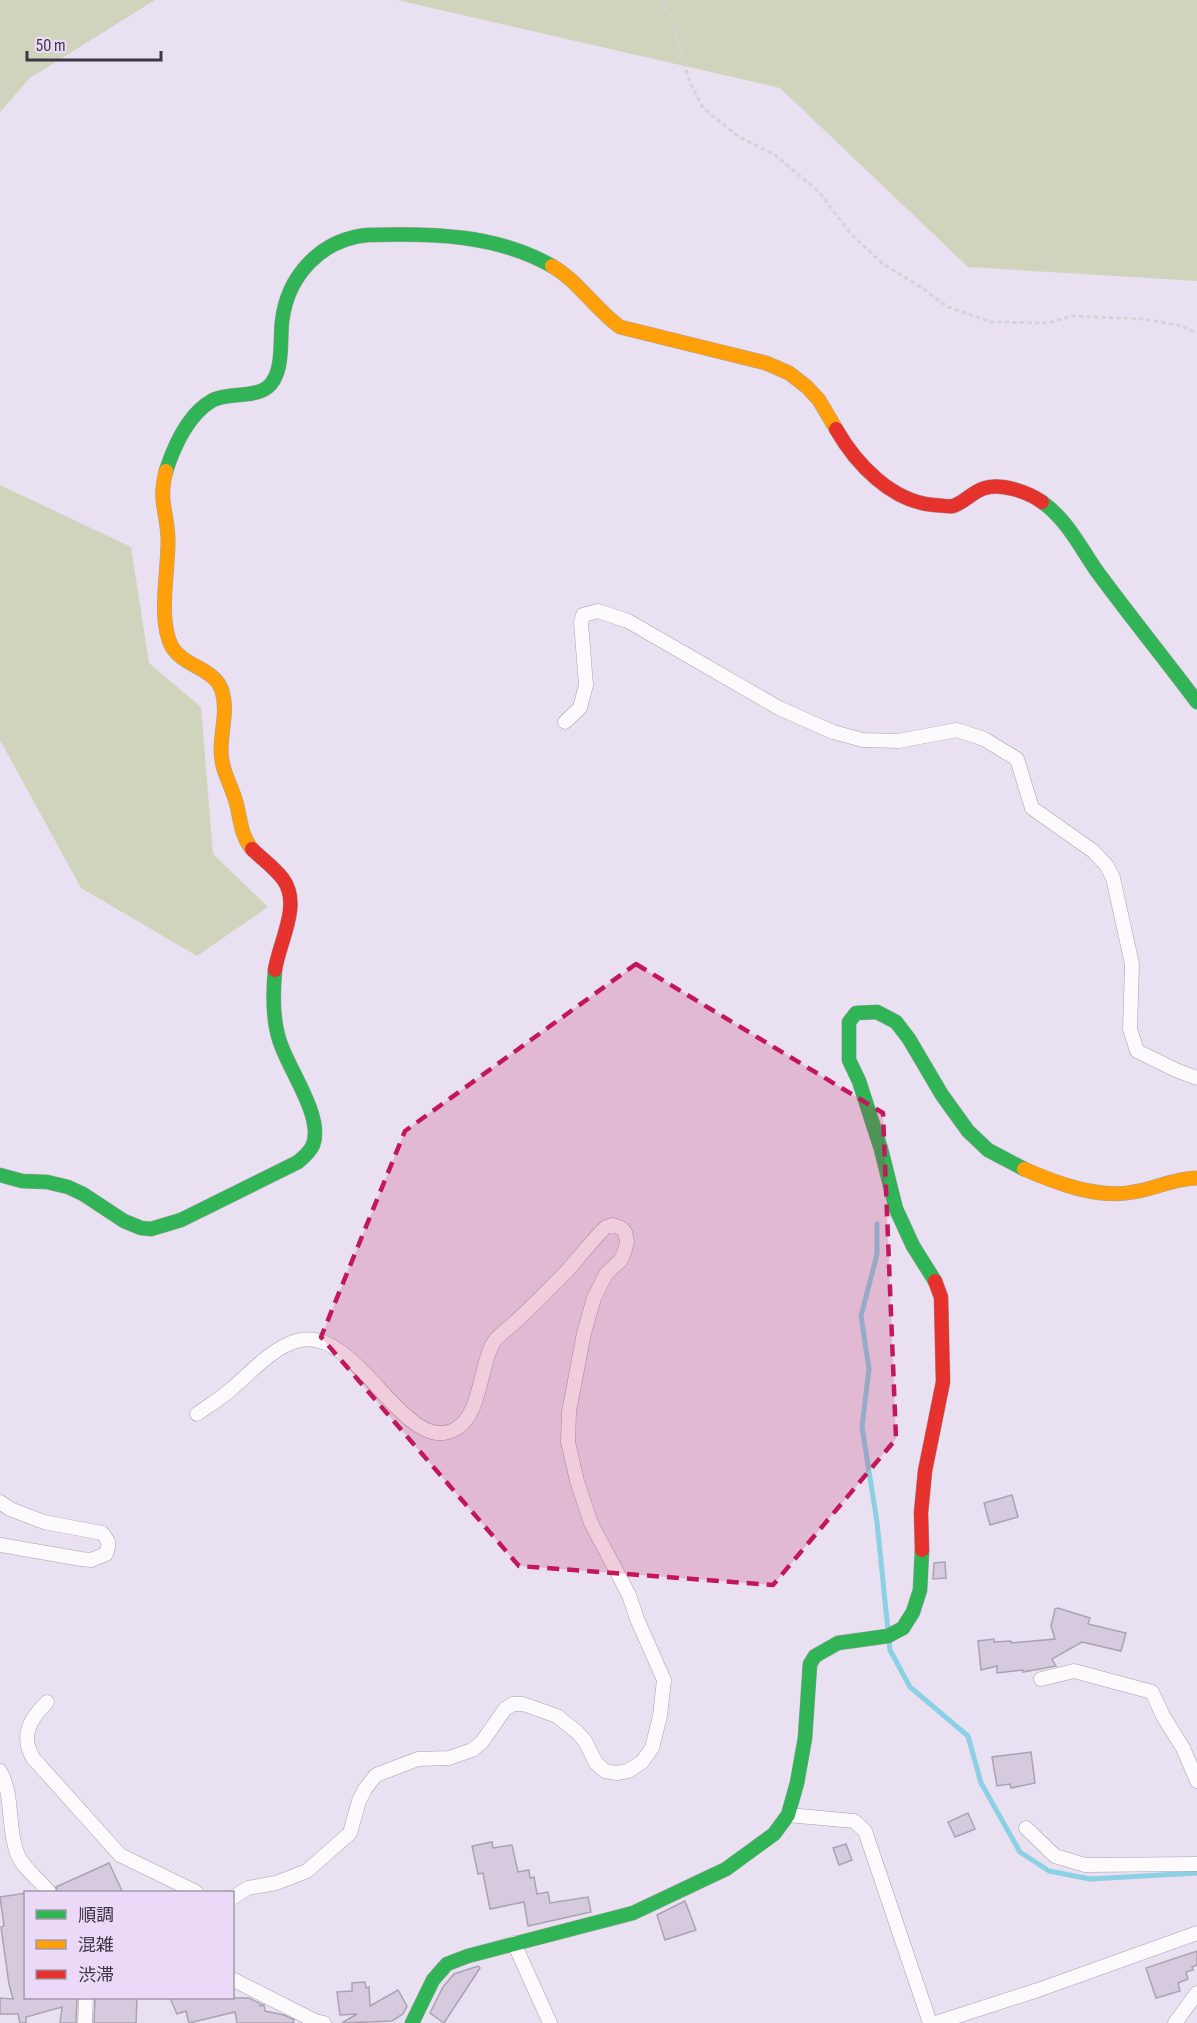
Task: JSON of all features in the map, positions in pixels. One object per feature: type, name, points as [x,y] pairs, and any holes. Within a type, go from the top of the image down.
[{"type":"street","points":[[0,1175],[24,1182],[43,1181],[62,1184],[81,1193],[126,1222],[156,1230],[213,1205],[291,1166],[303,1159],[313,1147],[316,1132],[309,1108],[292,1075],[279,1041],[274,1019],[275,973],[290,908],[290,893],[285,880],[250,847],[240,826],[234,795],[223,769],[221,753],[224,697],[222,686],[213,677],[181,656],[168,638],[166,618],[168,532],[161,504],[166,468],[189,423],[209,402],[224,395],[266,390],[275,381],[279,364],[280,320],[288,296],[298,276],[311,259],[327,247],[346,238],[363,235],[433,234],[483,239],[510,247],[557,270],[576,285],[606,318],[620,327],[766,363],[789,373],[819,400],[840,436],[862,465],[905,498],[921,504],[952,506],[984,488],[999,487],[1037,499],[1055,512],[1068,526],[1096,569],[1197,702]]},
{"type":"street","points":[[565,722],[580,708],[586,685],[581,623],[583,615],[598,611],[628,621],[779,708],[833,732],[863,740],[898,741],[957,730],[984,739],[1017,759],[1032,808],[1093,851],[1107,866],[1113,878],[1132,964],[1130,1029],[1137,1051],[1197,1078]]},
{"type":"street","points":[[411,2021],[433,1980],[447,1964],[514,1943],[633,1914],[726,1869],[757,1848],[774,1834],[788,1815],[797,1784],[805,1738],[810,1664],[815,1656],[838,1643],[888,1636],[903,1628],[913,1612],[920,1590],[922,1567],[921,1513],[925,1472],[942,1382],[941,1297],[934,1279],[913,1246],[896,1209],[881,1149],[859,1081],[849,1060],[849,1022],[856,1013],[867,1011],[884,1014],[908,1035],[965,1126],[988,1150],[1016,1166],[1050,1180],[1112,1194],[1130,1194],[1168,1182],[1197,1178]]},
{"type":"street","points":[[197,1414],[217,1401],[279,1349],[304,1339],[317,1340],[341,1350],[400,1410],[422,1428],[434,1432],[447,1432],[457,1428],[466,1420],[472,1407],[493,1343],[567,1270],[606,1227],[613,1225],[625,1232],[627,1242],[624,1253],[620,1261],[606,1274],[594,1298],[584,1334],[569,1412],[568,1442],[577,1481],[591,1523],[629,1595],[664,1680],[660,1716],[652,1748],[642,1762],[628,1771],[617,1773],[605,1771],[596,1763],[585,1741],[557,1716],[523,1704],[513,1704],[505,1709],[482,1742],[472,1750],[449,1758],[418,1759],[376,1775],[359,1801],[350,1833],[307,1871],[276,1883],[248,1888],[234,1897]]},
{"type":"street","points":[[0,1502],[10,1509],[44,1522],[102,1533],[108,1540],[109,1547],[106,1554],[91,1560],[0,1545]]},
{"type":"street","points":[[1041,1679],[1074,1671],[1152,1692],[1163,1716],[1184,1748],[1197,1780]]},
{"type":"street","points":[[47,1702],[30,1723],[27,1733],[27,1747],[33,1758],[120,1855],[192,1891]]},
{"type":"street","points":[[0,1771],[8,1790],[12,1835],[17,1853],[22,1863],[47,1891]]},
{"type":"street","points":[[788,1815],[854,1821],[865,1831],[930,2023]]},
{"type":"street","points":[[1026,1828],[1055,1856],[1084,1864],[1197,1864]]},
{"type":"street","points":[[936,2023],[1038,1990],[1197,1933]]},
{"type":"street","points":[[514,1943],[550,2023]]},
{"type":"street","points":[[234,1979],[324,2023]]},
{"type":"street","points":[[1175,2023],[1197,1993]]},
{"type":"street","points":[[85,2023],[86,1999]]},
{"type":"path","points":[[660,0],[672,20],[690,83],[703,108],[739,137],[775,155],[819,192],[851,234],[882,264],[922,288],[948,308],[991,322],[1047,323],[1073,316],[1143,318],[1182,326],[1197,333]]},
{"type":"highlighted area","points":[[636,964],[883,1113],[896,1439],[773,1585],[519,1566],[321,1337],[405,1131]]},
{"type":"green space","points":[[0,0],[155,0],[30,78],[0,112]]},
{"type":"green space","points":[[397,0],[1197,0],[1197,281],[968,267],[780,88]]},
{"type":"green space","points":[[0,485],[131,547],[149,663],[201,707],[213,854],[268,907],[197,956],[81,888],[0,740]]},
{"type":"building","points":[[1012,1495],[1018,1517],[990,1525],[984,1503]]},
{"type":"building","points":[[945,1562],[946,1578],[933,1579],[934,1563]]},
{"type":"building","points":[[1055,1609],[1090,1618],[1088,1624],[1126,1633],[1121,1651],[1082,1642],[1052,1659],[1056,1666],[1023,1672],[1023,1670],[997,1673],[997,1666],[981,1670],[978,1641],[994,1639],[994,1642],[1011,1641],[1011,1643],[1055,1639],[1051,1626]]},
{"type":"building","points":[[1031,1752],[1035,1783],[1011,1788],[1010,1784],[997,1786],[992,1757]]},
{"type":"building","points":[[968,1813],[975,1829],[955,1837],[948,1822]]},
{"type":"building","points":[[492,1842],[493,1848],[512,1845],[518,1872],[529,1870],[530,1878],[534,1877],[537,1894],[548,1892],[550,1903],[588,1897],[591,1912],[528,1926],[524,1902],[490,1909],[483,1873],[478,1874],[472,1846]]},
{"type":"building","points":[[846,1844],[852,1860],[839,1865],[833,1848]]},
{"type":"building","points":[[109,1863],[122,1891],[57,1891],[56,1887]]},
{"type":"building","points":[[24,1893],[24,1999],[77,1999],[76,2023],[60,2023],[62,2007],[26,2017],[26,2023],[20,2023],[18,2014],[0,2014],[0,1998],[13,1999],[1,1927],[4,1926],[0,1897]]},
{"type":"building","points":[[685,1901],[696,1930],[665,1940],[657,1915]]},
{"type":"building","points":[[1197,1951],[1197,1965],[1192,1967],[1193,1970],[1186,1972],[1188,1979],[1178,1983],[1180,1991],[1156,1998],[1146,1968]]},
{"type":"building","points":[[478,1966],[480,1968],[444,2023],[430,2013],[443,1987],[454,1974]]},
{"type":"building","points":[[365,1982],[366,1988],[369,1987],[370,2006],[398,1990],[407,2006],[403,2014],[392,2021],[342,2023],[357,2014],[340,2015],[337,1992],[352,1991],[352,1983]]},
{"type":"building","points":[[249,1998],[263,2005],[259,2006],[264,2005],[265,2011],[284,2015],[294,2020],[293,2023],[237,2023],[235,2012],[189,2023],[186,2011],[177,2014],[170,1999]]},
{"type":"building","points":[[95,1999],[137,1999],[136,2023],[94,2023]]},
{"type":"waterway","points":[[877,1224],[877,1254],[861,1316],[869,1369],[862,1427],[877,1522],[888,1631]]},
{"type":"waterway","points":[[889,1640],[890,1650],[910,1687],[968,1736],[981,1783],[1020,1852],[1049,1871],[1090,1879],[1197,1873]]},
{"type":"traffic: fast","points":[[166,471],[173,451],[184,431],[204,406],[220,397],[262,391],[273,381],[278,368],[285,305],[291,290],[309,263],[321,252],[335,244],[368,235],[439,235],[508,247],[552,266]]},
{"type":"traffic: fast","points":[[1042,502],[1066,525],[1096,570],[1197,702]]},
{"type":"traffic: fast","points":[[0,1175],[22,1181],[47,1182],[68,1187],[83,1194],[124,1221],[141,1228],[151,1229],[181,1220],[298,1162],[312,1148],[315,1133],[309,1106],[283,1051],[277,1031],[274,1004],[275,970]]},
{"type":"traffic: fast","points":[[935,1281],[913,1246],[896,1209],[881,1149],[859,1081],[849,1060],[849,1022],[856,1013],[877,1012],[896,1022],[909,1039],[942,1095],[968,1131],[988,1150],[1024,1169]]},
{"type":"traffic: fast","points":[[412,2023],[433,1980],[447,1964],[468,1956],[633,1913],[726,1869],[774,1834],[788,1815],[797,1783],[805,1738],[810,1664],[815,1656],[838,1643],[888,1636],[903,1628],[913,1612],[920,1590],[922,1550]]},
{"type":"traffic: slow","points":[[552,266],[570,279],[620,327],[766,363],[789,373],[819,400],[836,429]]},
{"type":"traffic: slow","points":[[166,471],[163,491],[168,538],[165,623],[172,647],[177,654],[213,677],[222,691],[224,698],[221,750],[223,764],[243,832],[252,849]]},
{"type":"traffic: slow","points":[[1024,1169],[1077,1188],[1120,1194],[1197,1178]]},
{"type":"traffic: jam","points":[[836,429],[865,468],[890,489],[904,497],[934,505],[953,506],[981,490],[999,487],[1022,492],[1042,502]]},
{"type":"traffic: jam","points":[[252,849],[283,879],[288,889],[290,912],[275,970]]},
{"type":"traffic: jam","points":[[922,1550],[921,1513],[925,1471],[943,1382],[941,1297],[935,1281]]}]
